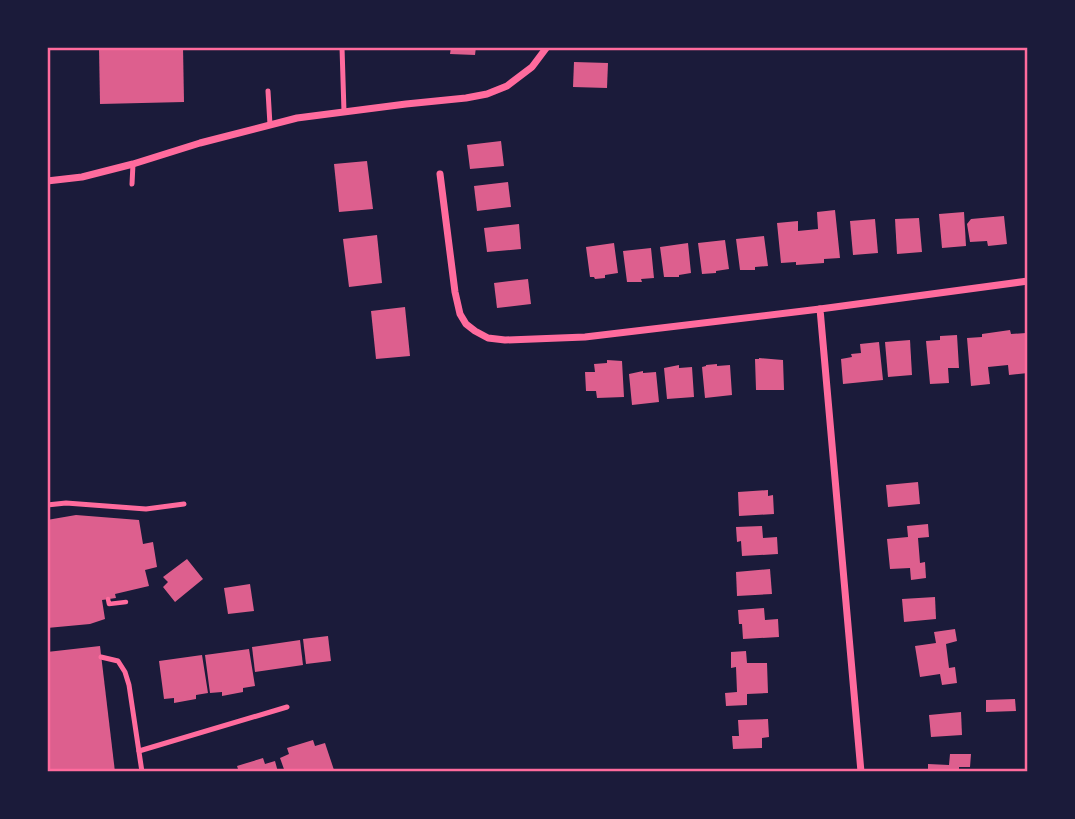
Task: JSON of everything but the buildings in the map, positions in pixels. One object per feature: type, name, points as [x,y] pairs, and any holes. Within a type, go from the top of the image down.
[{"type":"street","points":[[47,181],[82,177],[297,118],[466,99],[487,94],[506,86],[532,67],[547,47]]},
{"type":"street","points":[[440,174],[460,314],[466,324],[488,338],[505,340],[585,337],[1028,281]]},
{"type":"street","points":[[820,309],[861,772]]},
{"type":"lane","points":[[342,47],[344,111]]},
{"type":"lane","points":[[268,91],[270,125]]},
{"type":"lane","points":[[132,184],[133,164]]},
{"type":"lane","points":[[47,505],[66,503],[146,509],[184,504]]},
{"type":"lane","points":[[101,657],[115,659],[128,678],[142,772]]},
{"type":"lane","points":[[139,751],[287,707]]},
{"type":"path","points":[[108,599],[109,604],[126,602]]}]
